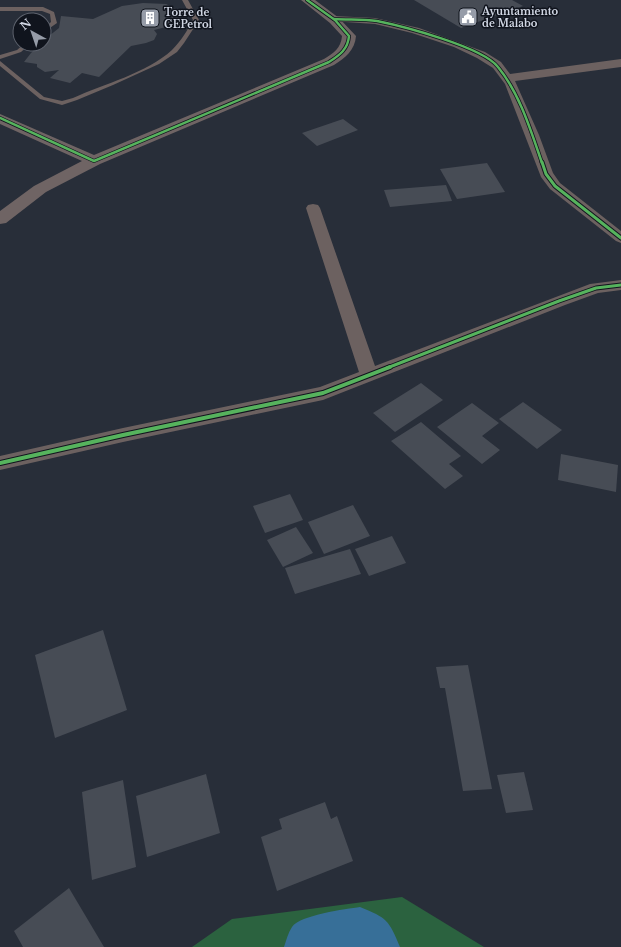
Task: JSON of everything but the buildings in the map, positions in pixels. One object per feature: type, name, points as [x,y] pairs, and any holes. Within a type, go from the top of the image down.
[{"type":"street","points":[[0,219],[40,189],[94,161],[334,59],[347,49],[349,36],[344,28],[334,19],[306,0]]},
{"type":"street","points":[[334,19],[375,21],[415,30],[482,55],[497,64],[507,78],[532,135],[546,174],[555,186],[621,238]]},
{"type":"street","points":[[507,78],[621,63]]},
{"type":"street","points":[[0,118],[94,161]]},
{"type":"street","points":[[313,208],[369,375]]},
{"type":"street","points":[[0,463],[123,435],[323,393],[475,335],[566,298],[596,288],[621,285]]},
{"type":"lane","points":[[0,63],[42,98],[62,103],[75,99],[159,64],[176,49],[190,32],[196,20],[185,0]]},
{"type":"lane","points":[[0,9],[43,8],[50,12]]},
{"type":"lane","points":[[52,13],[54,22],[52,24]]},
{"type":"lane","points":[[0,57],[16,52]]},
{"type":"green space","points":[[402,897],[484,947],[192,947],[232,919]]},
{"type":"waterway","points":[[313,947],[316,944],[360,936],[371,947]]},
{"type":"cycle path","points":[[0,118],[94,161],[329,62],[343,52],[349,41],[349,36],[345,30],[335,20],[307,0]]},
{"type":"cycle path","points":[[334,19],[375,21],[415,30],[458,45],[481,55],[497,65],[511,84],[546,174],[555,186],[621,238]]},
{"type":"cycle path","points":[[0,463],[123,435],[323,393],[559,301],[596,288],[621,285]]},
{"type":"place","name":"Ayuntamiento de Malabo","points":[[468,17]]},
{"type":"place","name":"Torre de GEPetrol","points":[[150,18]]}]
